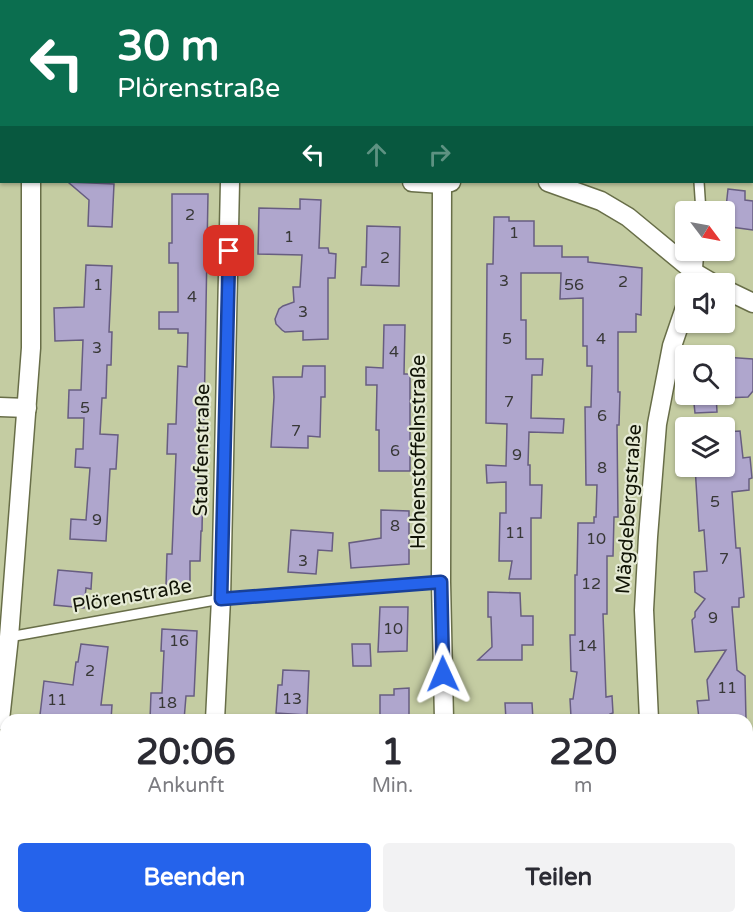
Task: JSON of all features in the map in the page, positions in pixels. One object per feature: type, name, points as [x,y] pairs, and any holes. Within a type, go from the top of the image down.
[{"type":"street","points":[[1,708],[9,637],[31,348],[31,183]]},
{"type":"street","name":"Staufenstraße","points":[[215,714],[221,599],[230,183]]},
{"type":"street","name":"Hohenstoffelnstraße","points":[[444,714],[441,582],[446,183]]},
{"type":"street","points":[[551,183],[601,201],[628,217],[689,273]]},
{"type":"street","points":[[735,294],[753,303]]},
{"type":"street","name":"Mägdebergstraße","points":[[649,714],[644,610],[648,537],[657,424],[676,333]]},
{"type":"street","points":[[0,407],[27,408]]},
{"type":"lane","points":[[699,183],[700,201]]},
{"type":"lane","name":"Plörenstraße","points":[[9,637],[221,599],[441,582]]},
{"type":"building","points":[[69,183],[114,184],[112,227],[88,226],[89,200]]},
{"type":"building","points":[[728,189],[745,191],[745,200],[753,201],[753,230],[735,228],[735,201],[727,201]]},
{"type":"building","points":[[172,194],[208,194],[202,531],[200,561],[190,561],[190,586],[166,586],[167,554],[172,554],[176,454],[167,454],[168,424],[176,424],[178,366],[187,367],[188,333],[178,333],[178,329],[159,329],[159,312],[178,312],[178,263],[169,263],[169,243],[172,243]]},
{"type":"building","points":[[300,199],[321,200],[319,248],[328,248],[329,253],[336,254],[335,278],[328,278],[328,339],[303,340],[303,331],[285,332],[276,324],[275,319],[279,309],[294,302],[293,287],[300,287],[302,255],[258,254],[259,208],[300,209]]},
{"type":"building","points":[[494,217],[509,217],[509,221],[534,221],[534,246],[562,246],[562,257],[588,257],[588,262],[642,268],[641,315],[636,314],[636,332],[618,332],[618,392],[620,392],[619,425],[617,425],[618,517],[614,517],[613,556],[607,556],[607,614],[603,614],[606,697],[612,696],[613,713],[610,714],[571,714],[570,699],[573,699],[577,672],[571,671],[570,635],[575,635],[578,523],[594,523],[597,485],[586,485],[585,407],[591,407],[592,366],[587,366],[587,346],[583,346],[583,298],[560,299],[561,273],[521,273],[521,320],[526,320],[526,359],[543,359],[542,375],[532,375],[531,418],[564,419],[563,433],[529,432],[530,485],[542,485],[541,518],[531,518],[531,579],[509,579],[512,561],[499,561],[500,513],[506,513],[506,482],[487,483],[486,465],[506,466],[507,424],[486,423],[487,264],[493,264]]},
{"type":"building","points":[[367,226],[400,227],[399,286],[361,285],[362,267],[366,267]]},
{"type":"building","points":[[86,265],[112,266],[109,332],[112,332],[111,365],[107,365],[106,398],[102,398],[100,434],[118,435],[116,469],[110,469],[106,541],[70,539],[71,519],[86,520],[90,468],[75,467],[76,449],[83,449],[84,418],[68,418],[69,390],[81,390],[83,340],[55,341],[54,308],[84,307]]},
{"type":"building","points":[[384,325],[405,325],[404,374],[410,374],[410,471],[379,471],[379,430],[376,430],[377,385],[366,385],[366,367],[383,368]]},
{"type":"building","points":[[735,358],[753,359],[753,391],[748,397],[735,398]]},
{"type":"building","points":[[303,366],[325,366],[325,397],[321,397],[320,437],[308,436],[308,448],[271,447],[273,377],[302,377]]},
{"type":"building","points":[[694,405],[717,405],[717,412],[695,413]]},
{"type":"building","points":[[735,431],[740,431],[743,458],[750,457],[752,478],[749,479],[749,490],[732,492],[736,548],[740,548],[744,597],[739,598],[739,607],[732,607],[737,670],[745,676],[746,714],[698,714],[697,701],[709,700],[707,680],[726,650],[695,652],[692,620],[705,599],[695,592],[694,572],[707,571],[704,530],[699,531],[696,477],[735,477]]},
{"type":"building","points":[[381,510],[409,511],[409,564],[351,568],[349,543],[381,538]]},
{"type":"building","points":[[291,530],[333,533],[332,551],[318,550],[316,574],[288,572]]},
{"type":"building","points":[[58,570],[92,573],[91,589],[86,588],[84,608],[54,605]]},
{"type":"building","points":[[488,592],[520,593],[521,616],[533,616],[533,645],[522,645],[522,660],[478,660],[492,647],[491,617],[488,617]]},
{"type":"building","points":[[380,607],[408,607],[407,651],[378,652]]},
{"type":"building","points":[[162,629],[197,631],[194,696],[186,696],[184,714],[150,714],[151,693],[162,693],[164,651],[161,651]]},
{"type":"building","points":[[81,644],[108,647],[101,705],[112,705],[111,714],[40,714],[44,681],[73,685],[76,662],[78,662]]},
{"type":"building","points":[[352,644],[370,644],[371,666],[353,666]]},
{"type":"building","points":[[283,670],[309,671],[307,714],[276,713],[278,685],[282,685]]},
{"type":"building","points":[[409,688],[409,714],[380,714],[380,695],[394,695],[394,689]]},
{"type":"building","points":[[505,703],[532,703],[533,714],[506,714]]},
{"type":"route","points":[[229,251],[221,599],[441,582],[443,674]]}]
